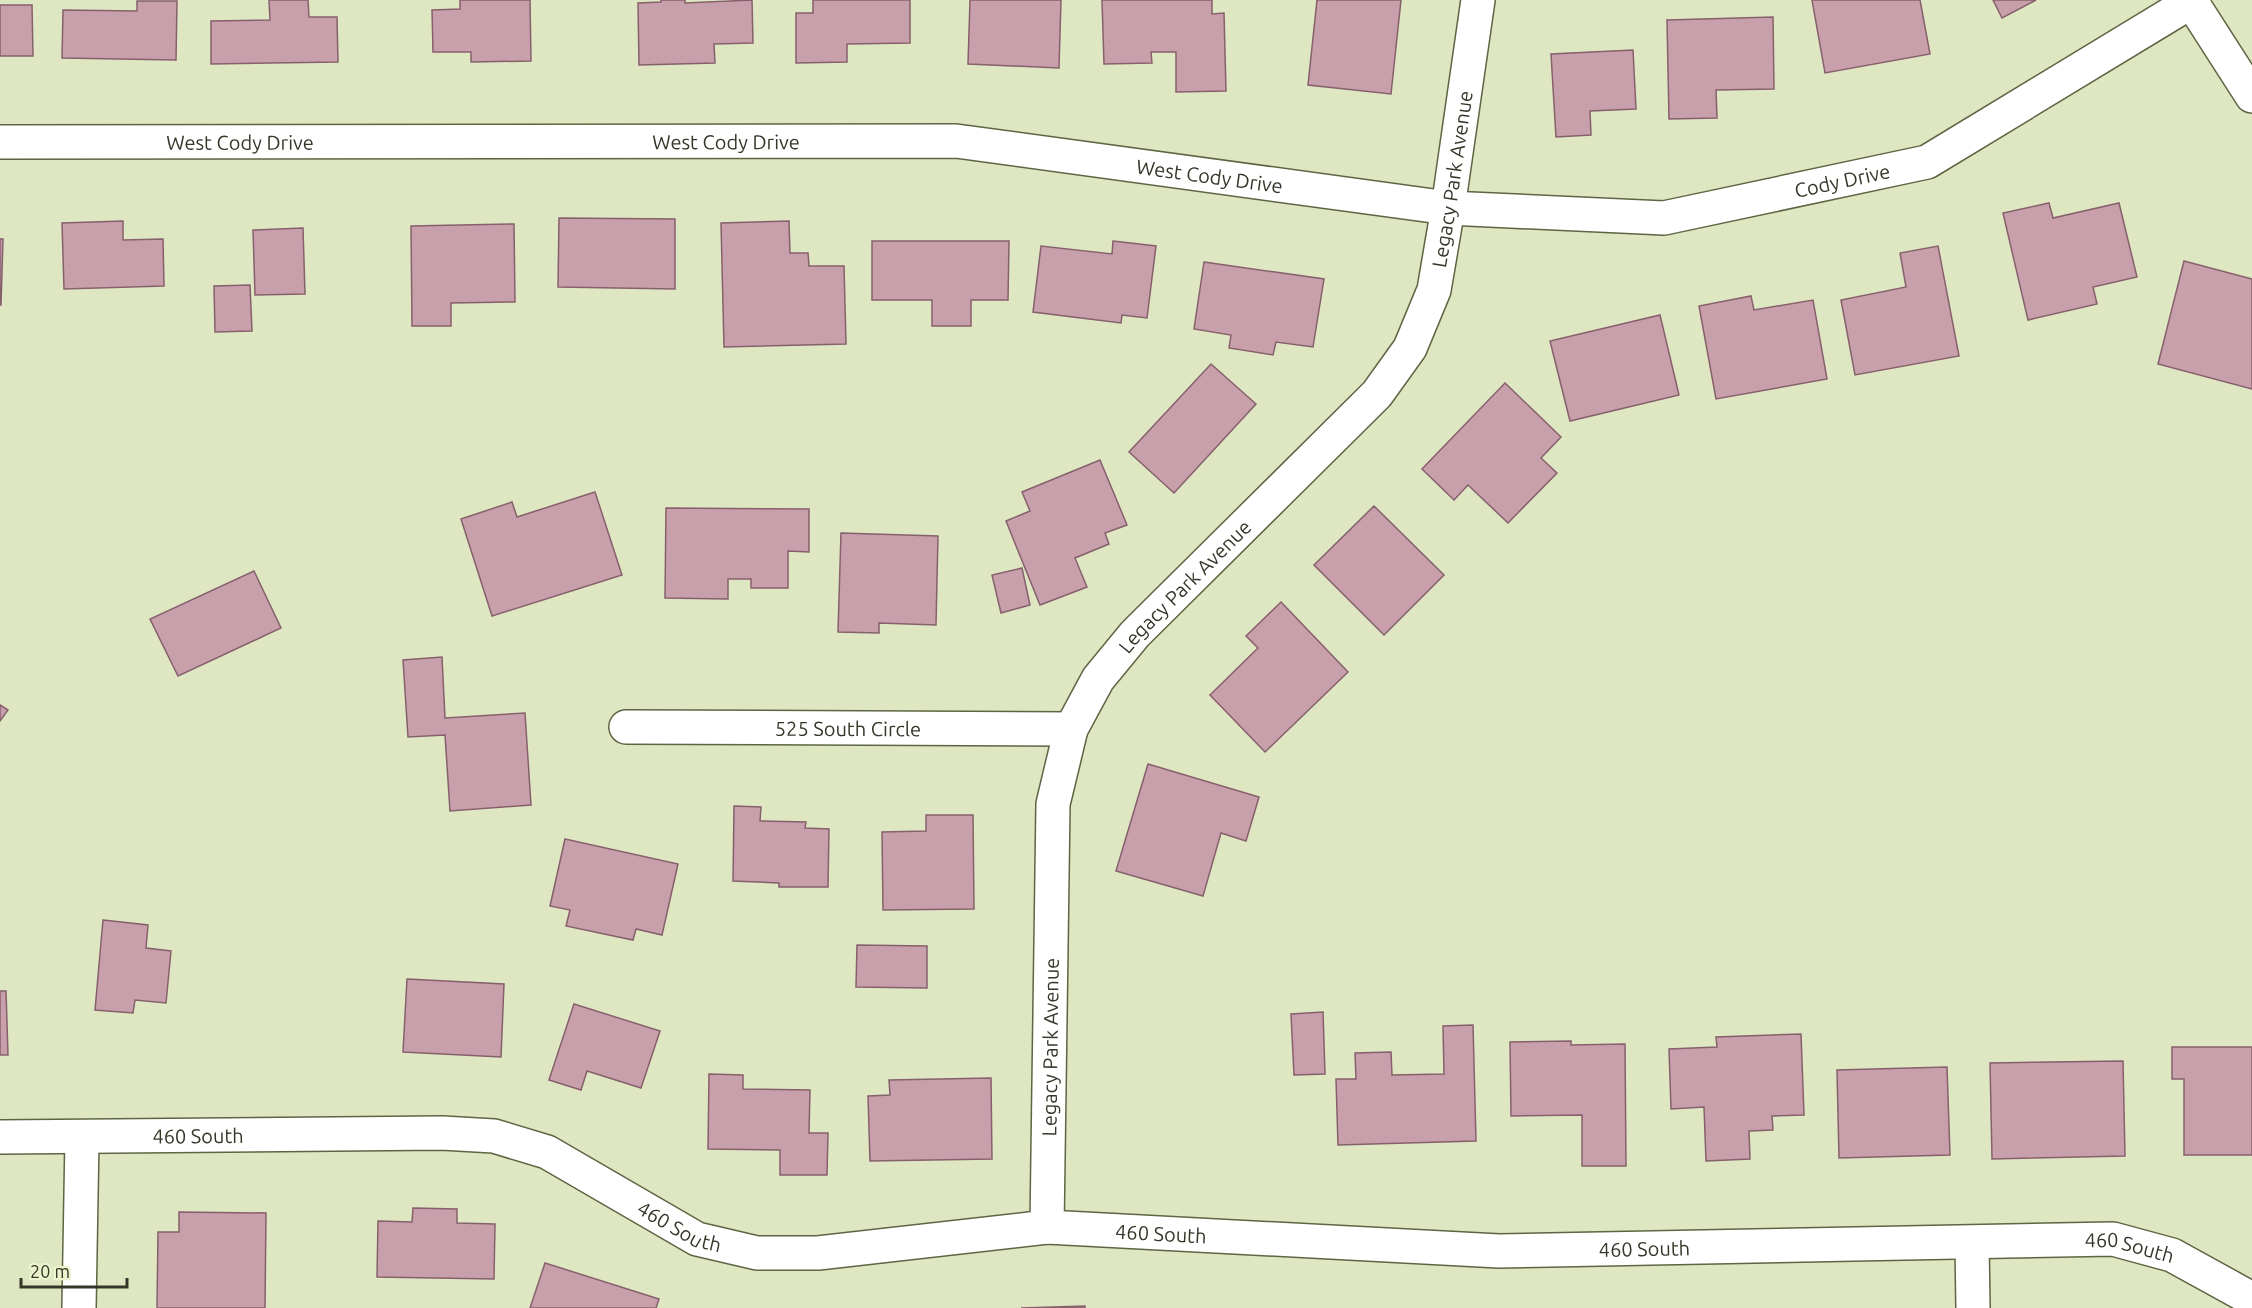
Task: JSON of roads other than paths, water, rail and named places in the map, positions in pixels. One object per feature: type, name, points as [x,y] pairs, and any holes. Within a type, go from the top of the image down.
[{"type":"street","name":"Legacy Park Avenue","points":[[1047,1227],[1053,804],[1071,729],[1098,679],[1135,634],[1377,394],[1410,348],[1434,290],[1478,0]]},
{"type":"street","name":"Cody Drive","points":[[1448,208],[1664,218],[1927,162],[2193,1]]},
{"type":"street","points":[[2193,1],[2252,96]]},
{"type":"street","name":"West Cody Drive","points":[[0,142],[956,141],[1448,208]]},
{"type":"street","name":"525 South Circle","points":[[626,727],[1071,729]]},
{"type":"street","name":"460 South","points":[[0,1137],[442,1133],[495,1136],[547,1152],[697,1239],[757,1252],[818,1252],[1047,1227],[1499,1251],[2113,1239],[2172,1256],[2252,1299]]},
{"type":"street","points":[[78,1308],[82,1137]]},
{"type":"street","points":[[1972,1243],[1973,1308]]}]
